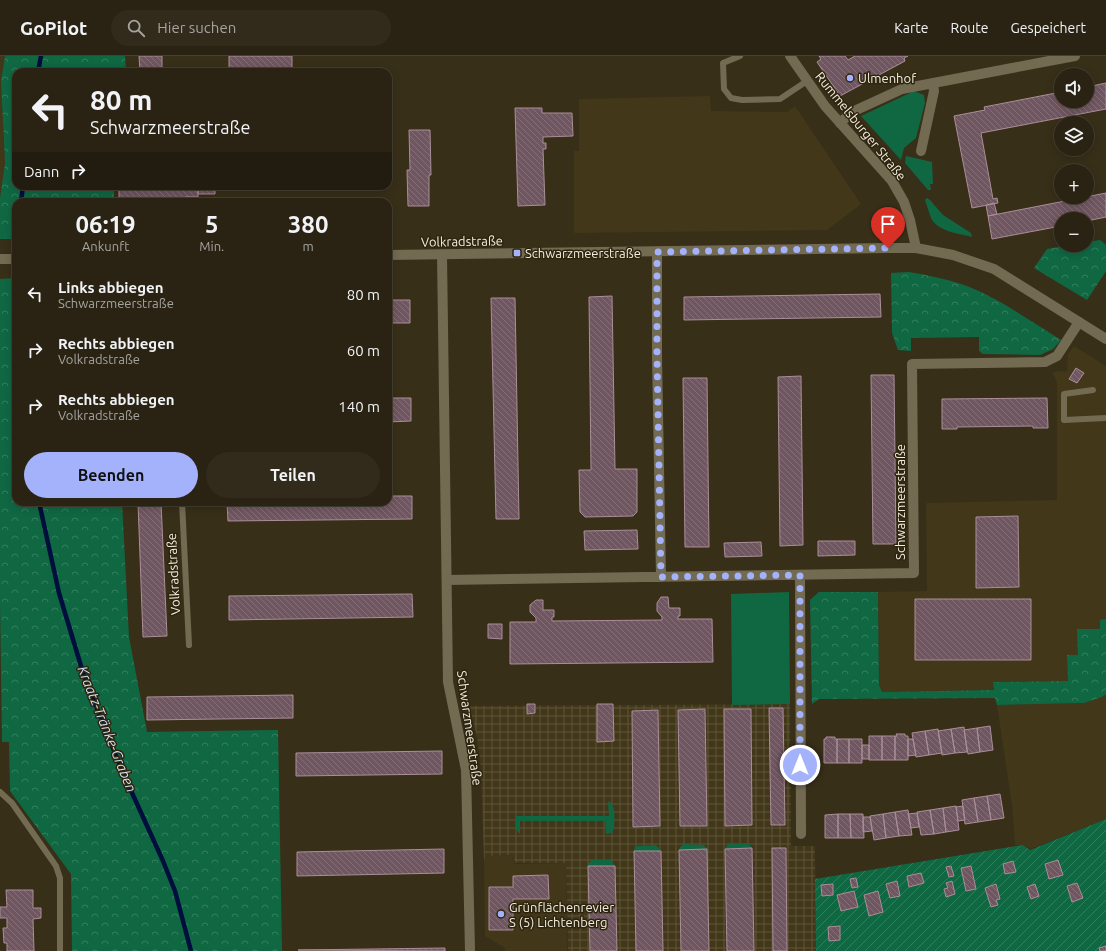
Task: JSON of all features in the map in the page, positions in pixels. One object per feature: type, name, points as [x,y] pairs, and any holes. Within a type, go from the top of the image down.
[{"type":"street","name":"Rummelsburger Straße","points":[[790,56],[807,81],[840,123],[892,181],[904,202],[910,220],[916,248]]},
{"type":"street","points":[[840,123],[852,112],[902,89],[1075,56]]},
{"type":"street","points":[[921,151],[934,91],[933,83]]},
{"type":"street","points":[[916,248],[953,255],[994,270],[1106,339]]},
{"type":"street","name":"Volkradstraße","points":[[392,255],[916,248]]},
{"type":"street","points":[[657,252],[661,577]]},
{"type":"street","name":"Schwarzmeerstraße","points":[[442,254],[448,682],[466,770],[470,951]]},
{"type":"street","points":[[0,259],[12,259]]},
{"type":"street","name":"Schwarzmeerstraße","points":[[447,580],[914,573],[912,364],[1045,362],[1057,356],[1079,322]]},
{"type":"street","points":[[800,575],[801,834]]},
{"type":"lane","points":[[740,56],[723,63],[724,89],[731,98],[742,100],[780,99],[807,81]]},
{"type":"lane","points":[[1093,390],[1064,394],[1064,420],[1106,418]]},
{"type":"lane","name":"Volkradstraße","points":[[182,506],[189,645]]},
{"type":"lane","points":[[0,792],[12,803],[56,866],[60,878],[60,951]]},
{"type":"shaded area","points":[[0,56],[5,56],[1,81],[5,163],[0,198]]},
{"type":"shaded area","points":[[710,96],[711,111],[787,112],[795,106],[861,204],[827,230],[574,233],[574,151],[579,151],[579,99]]},
{"type":"shaded area","points":[[1074,346],[1106,366],[1106,619],[1100,620],[1100,629],[1078,655],[1067,656],[1068,681],[994,682],[994,690],[882,692],[879,685],[878,592],[927,591],[926,503],[1057,500],[1057,382],[1052,372],[1067,371],[1068,354]]},
{"type":"shaded area","points":[[1106,694],[1106,819],[1030,849],[1023,845],[1015,845],[1012,805],[997,705],[1084,703],[1102,697]]},
{"type":"shaded area","points":[[790,704],[791,846],[815,846],[816,951],[568,951],[566,863],[516,863],[511,855],[488,856],[484,860],[481,768],[477,736],[469,706]]},
{"type":"shaded area","points":[[511,855],[515,864],[566,863],[567,951],[505,951],[505,948],[485,936],[484,860],[488,856]]},
{"type":"green space","points":[[5,56],[125,56],[126,68],[12,68],[12,190],[114,190],[114,198],[12,198],[12,239],[0,239],[0,198],[5,163],[1,81]]},
{"type":"green space","points":[[912,92],[924,95],[925,103],[916,138],[904,148],[901,160],[861,116]]},
{"type":"green space","points":[[906,156],[932,162],[933,184],[930,184],[931,190],[928,190],[905,163]]},
{"type":"green space","points":[[927,198],[943,215],[971,233],[972,237],[943,229],[934,223],[925,200]]},
{"type":"green space","points":[[1100,240],[1106,245],[1106,271],[1087,300],[1034,268],[1047,249],[1054,248],[1054,252],[1094,252],[1094,241]]},
{"type":"green space","points":[[909,272],[950,281],[977,290],[1014,310],[1061,340],[1053,349],[1040,355],[983,354],[979,351],[979,337],[911,338],[911,351],[898,350],[892,333],[891,273]]},
{"type":"green space","points":[[12,278],[12,506],[122,506],[129,637],[147,732],[278,730],[282,951],[72,951],[71,874],[10,791],[9,742],[2,742],[0,601],[0,279]]},
{"type":"green space","points":[[789,592],[790,704],[732,705],[731,594]]},
{"type":"green space","points":[[819,592],[878,592],[879,685],[882,692],[994,690],[993,682],[1068,681],[1067,655],[1078,655],[1077,629],[1100,629],[1100,620],[1106,619],[1106,694],[1102,697],[1084,703],[997,705],[995,698],[819,699],[812,704],[810,600]]},
{"type":"green space","points":[[608,801],[614,809],[614,829],[611,833],[606,834],[605,821],[520,821],[520,834],[516,829],[515,816],[609,816]]},
{"type":"green space","points":[[1106,819],[1106,951],[816,951],[815,879],[1023,845],[1030,850]]},
{"type":"green space","points":[[748,843],[752,848],[725,849],[728,844]]},
{"type":"green space","points":[[684,844],[704,845],[707,849],[679,850]]},
{"type":"green space","points":[[656,845],[661,851],[634,851],[635,847],[637,846]]},
{"type":"green space","points":[[592,860],[611,860],[615,866],[588,866]]},
{"type":"building","points":[[139,56],[162,56],[162,68],[140,68]]},
{"type":"building","points":[[229,56],[292,56],[292,68],[229,68]]},
{"type":"building","name":"Ulmenhof","points":[[819,56],[845,56],[848,60],[855,56],[908,56],[904,58],[905,61],[840,96],[817,62],[821,59]]},
{"type":"building","points":[[1106,83],[1106,109],[1070,116],[1054,116],[1054,119],[981,133],[993,199],[997,198],[998,203],[972,208],[954,116],[985,110],[984,107],[1054,93],[1054,108],[1094,108],[1094,86]]},
{"type":"building","points":[[515,108],[542,108],[542,113],[572,113],[573,136],[543,137],[543,143],[546,143],[546,149],[543,149],[545,205],[518,206]]},
{"type":"building","points":[[409,130],[430,130],[431,175],[429,175],[429,206],[408,206],[407,170],[410,170]]},
{"type":"building","points":[[119,190],[198,190],[198,197],[119,198]]},
{"type":"building","points":[[198,190],[215,190],[215,194],[198,194]]},
{"type":"building","points":[[1106,193],[1106,217],[1094,220],[1094,212],[1054,212],[1054,227],[992,239],[988,216],[1054,203],[1094,204],[1094,195]]},
{"type":"building","points":[[994,203],[997,214],[988,216],[986,205]]},
{"type":"building","points":[[880,294],[881,317],[684,320],[684,297]]},
{"type":"building","points":[[612,296],[615,469],[637,469],[637,512],[633,516],[585,517],[580,512],[579,470],[591,470],[589,297]]},
{"type":"building","points":[[491,298],[515,298],[519,519],[496,519]]},
{"type":"building","points":[[392,300],[410,300],[410,323],[392,323]]},
{"type":"building","points":[[1076,368],[1084,373],[1077,383],[1069,379]]},
{"type":"building","points":[[871,375],[894,375],[896,544],[873,544]]},
{"type":"building","points":[[801,376],[803,545],[780,546],[778,377]]},
{"type":"building","points":[[683,378],[707,378],[709,547],[685,547]]},
{"type":"building","points":[[392,398],[411,398],[411,421],[392,422]]},
{"type":"building","points":[[1047,398],[1048,428],[1033,428],[1033,426],[957,427],[957,429],[942,429],[942,399]]},
{"type":"building","points":[[392,496],[412,496],[412,519],[228,521],[227,506],[392,506]]},
{"type":"building","points":[[138,506],[161,506],[167,636],[143,637]]},
{"type":"building","points":[[1018,516],[1019,587],[976,588],[976,517]]},
{"type":"building","points":[[637,530],[638,549],[585,550],[584,531]]},
{"type":"building","points":[[818,541],[855,541],[855,555],[818,556]]},
{"type":"building","points":[[761,542],[762,556],[725,557],[724,543]]},
{"type":"building","points":[[412,594],[413,617],[229,620],[229,596]]},
{"type":"building","points":[[661,597],[668,597],[669,608],[680,608],[680,616],[678,616],[678,619],[712,619],[713,662],[510,664],[510,622],[536,622],[536,618],[530,612],[530,605],[536,600],[543,600],[543,610],[554,610],[554,617],[552,617],[552,621],[662,620],[662,617],[657,611],[657,603]]},
{"type":"building","points":[[915,599],[1031,599],[1031,660],[915,660]]},
{"type":"building","points":[[488,624],[502,624],[502,639],[488,638]]},
{"type":"building","points":[[293,695],[293,718],[147,720],[147,697]]},
{"type":"building","points":[[527,704],[535,704],[535,713],[527,714]]},
{"type":"building","points":[[597,704],[613,704],[614,741],[597,742]]},
{"type":"building","points":[[769,708],[783,708],[785,825],[771,825]]},
{"type":"building","points":[[705,709],[707,826],[680,826],[678,710]]},
{"type":"building","points":[[724,709],[751,709],[752,825],[725,826]]},
{"type":"building","points":[[658,710],[660,826],[633,827],[632,711]]},
{"type":"building","points":[[990,726],[993,750],[980,752],[977,728]]},
{"type":"building","points":[[964,727],[967,752],[955,753],[951,729]]},
{"type":"building","points":[[977,728],[980,752],[968,754],[964,730]]},
{"type":"building","points":[[938,729],[942,753],[929,755],[925,731]]},
{"type":"building","points":[[951,729],[955,753],[942,755],[938,731]]},
{"type":"building","points":[[925,731],[929,755],[916,757],[912,733]]},
{"type":"building","points":[[896,734],[905,734],[905,736],[908,736],[908,760],[895,760]]},
{"type":"building","points":[[869,736],[882,736],[882,760],[869,760]]},
{"type":"building","points":[[882,736],[895,736],[895,760],[882,760]]},
{"type":"building","points":[[826,737],[835,737],[835,739],[837,739],[837,763],[824,763],[824,739],[826,739]]},
{"type":"building","points":[[837,739],[849,739],[849,763],[837,763]]},
{"type":"building","points":[[849,739],[862,739],[862,763],[849,763]]},
{"type":"building","points":[[908,739],[913,739],[916,755],[908,756]]},
{"type":"building","points":[[862,745],[869,745],[869,759],[862,759]]},
{"type":"building","points":[[442,751],[442,774],[296,776],[296,753]]},
{"type":"building","points":[[1000,794],[1004,818],[991,820],[987,796]]},
{"type":"building","points":[[987,796],[991,820],[978,822],[974,798]]},
{"type":"building","points":[[974,798],[978,822],[965,824],[962,800]]},
{"type":"building","points":[[956,806],[959,830],[946,832],[943,808]]},
{"type":"building","points":[[963,806],[965,820],[958,821],[956,807]]},
{"type":"building","points":[[943,808],[946,832],[934,834],[930,810]]},
{"type":"building","points":[[908,810],[912,835],[899,836],[895,812]]},
{"type":"building","points":[[930,810],[934,834],[921,835],[917,812]]},
{"type":"building","points":[[895,812],[899,836],[886,838],[883,814]]},
{"type":"building","points":[[917,813],[919,827],[911,828],[908,814]]},
{"type":"building","points":[[838,814],[838,838],[825,838],[825,815]]},
{"type":"building","points":[[838,814],[850,814],[851,838],[838,838]]},
{"type":"building","points":[[850,814],[863,814],[864,838],[851,838]]},
{"type":"building","points":[[883,814],[886,838],[874,840],[870,816]]},
{"type":"building","points":[[863,817],[870,817],[872,831],[863,832]]},
{"type":"building","points":[[752,848],[754,951],[727,951],[725,849]]},
{"type":"building","points":[[772,848],[786,848],[787,951],[773,951]]},
{"type":"building","points":[[444,849],[444,873],[297,876],[297,852]]},
{"type":"building","points":[[707,849],[709,951],[681,951],[679,850]]},
{"type":"building","points":[[634,851],[661,851],[663,951],[636,951]]},
{"type":"building","points":[[1058,860],[1063,875],[1049,879],[1045,864]]},
{"type":"building","points":[[1013,861],[1016,872],[1005,874],[1003,864]]},
{"type":"building","points":[[588,866],[615,866],[617,951],[590,951]]},
{"type":"building","points":[[951,866],[954,876],[949,877],[946,867]]},
{"type":"building","points":[[971,866],[976,889],[966,891],[961,868]]},
{"type":"building","points":[[921,873],[924,883],[909,887],[907,876]]},
{"type":"building","name":"Grünflächenrevier S (5) Lichtenberg","points":[[548,875],[549,899],[513,899],[513,930],[489,930],[489,887],[513,887],[513,876]]},
{"type":"building","points":[[856,878],[858,887],[852,888],[850,879]]},
{"type":"building","points":[[897,881],[900,896],[890,898],[886,884]]},
{"type":"building","points":[[952,881],[955,894],[946,897],[944,889],[948,888],[946,883]]},
{"type":"building","points":[[1077,883],[1083,898],[1072,902],[1067,886]]},
{"type":"building","points":[[833,884],[833,895],[822,896],[821,885]]},
{"type":"building","points":[[996,884],[1000,899],[996,900],[998,905],[991,907],[985,888]]},
{"type":"building","points":[[1035,884],[1039,896],[1031,899],[1027,887]]},
{"type":"building","points":[[6,890],[33,890],[33,908],[41,908],[41,918],[33,919],[34,951],[7,951],[7,943],[4,943],[3,928],[7,928],[7,918],[0,918],[0,907],[7,907]]},
{"type":"building","points":[[854,891],[858,907],[841,911],[837,895]]},
{"type":"building","points":[[878,891],[883,912],[869,916],[864,895]]},
{"type":"building","points":[[840,926],[840,940],[829,941],[828,927]]},
{"type":"building","points":[[1106,946],[1106,951],[1100,951],[1099,948]]},
{"type":"building","points":[[445,948],[445,951],[298,950]]},
{"type":"waterway","name":"Kraatz-Tränke-Graben","points":[[39,68],[41,56]]},
{"type":"waterway","name":"Kraatz-Tränke-Graben","points":[[22,190],[22,198]]},
{"type":"waterway","name":"Kraatz-Tränke-Graben","points":[[40,506],[59,593],[84,676],[123,773],[175,891],[191,951]]},
{"type":"place","name":"Ulmenhof","points":[[850,78]]},
{"type":"place","name":"Schwarzmeerstraße","points":[[517,253]]},
{"type":"place","name":"Grünflächenrevier S (5) Lichtenberg","points":[[501,914]]},
{"type":"route","points":[[800,765],[800,575],[661,577],[657,356],[657,252],[888,248]]}]
